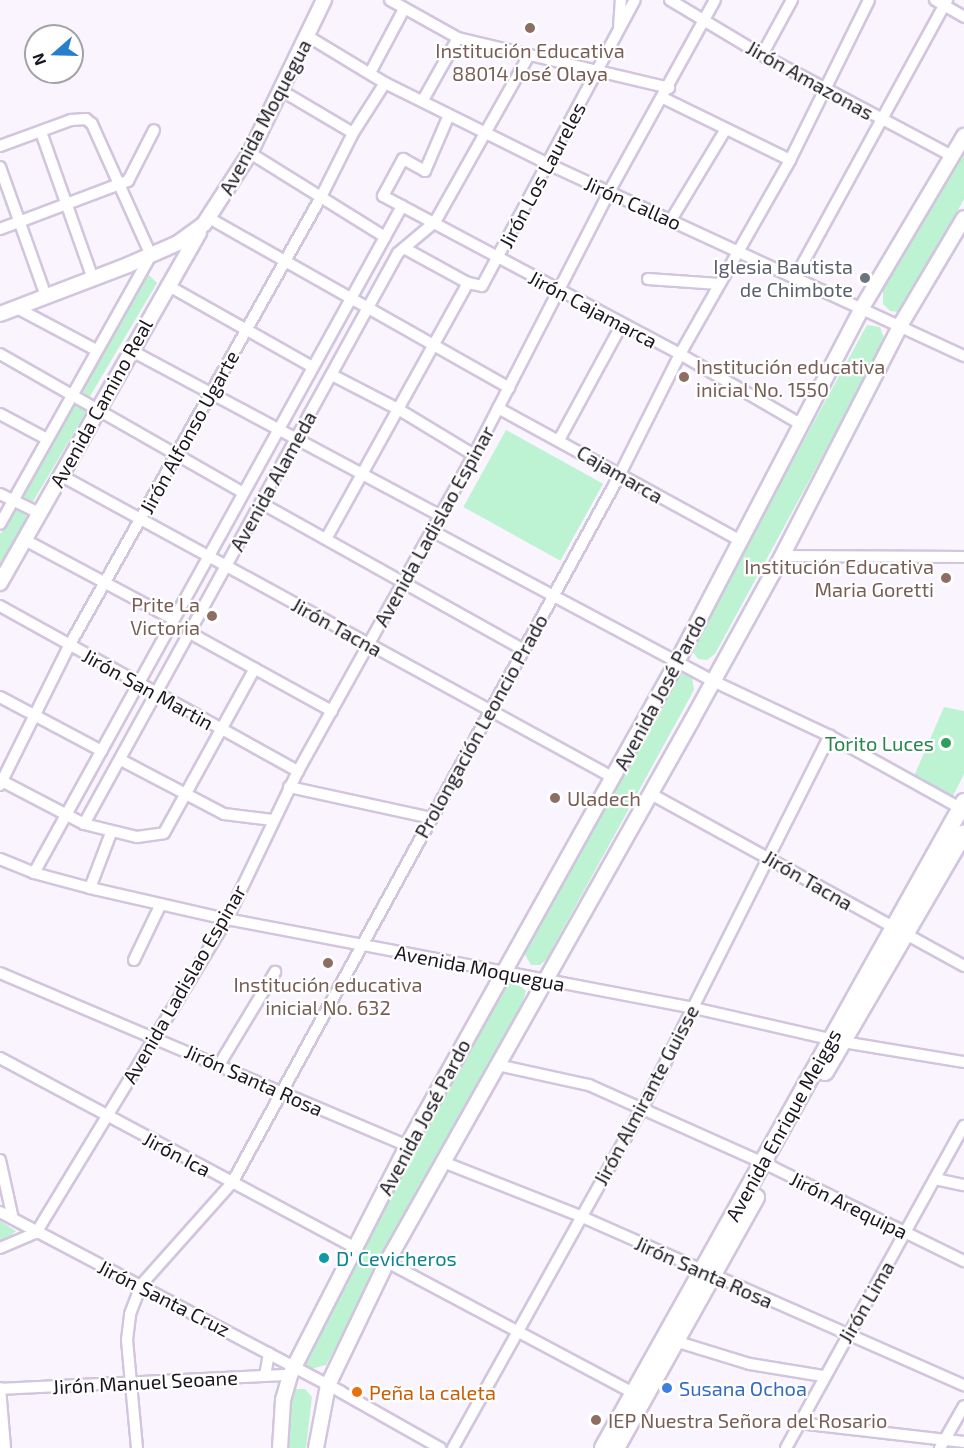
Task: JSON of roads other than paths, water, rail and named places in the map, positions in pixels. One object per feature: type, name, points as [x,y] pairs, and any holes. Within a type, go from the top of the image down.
[{"type":"highway","name":"Avenida Enrique Meiggs","points":[[899,932],[962,805]]},
{"type":"highway","name":"Avenida Enrique Meiggs","points":[[603,1448],[633,1393],[708,1274],[899,932],[964,833]]},
{"type":"highway","name":"Avenida Enrique Meiggs","points":[[616,1448],[678,1342],[708,1274]]},
{"type":"main road","name":"Avenida Moquegua","points":[[0,314],[151,255],[184,240],[207,221],[250,153],[309,37],[324,0]]},
{"type":"main road","name":"Avenida José Pardo","points":[[280,1448],[283,1400],[292,1371],[407,1146],[677,662],[863,306],[964,136]]},
{"type":"main road","name":"Avenida José Pardo","points":[[316,1448],[328,1385],[387,1262],[651,794],[782,556],[901,324],[964,218]]},
{"type":"main road","name":"Avenida Camino Real","points":[[0,583],[167,285],[207,221]]},
{"type":"street","points":[[390,0],[458,38],[528,57],[599,71],[666,93],[726,129],[790,160]]},
{"type":"street","points":[[618,34],[621,0]]},
{"type":"street","name":"Jirón Los Laureles","points":[[468,283],[482,286],[635,0]]},
{"type":"street","name":"Jirón Amazonas","points":[[670,0],[762,55],[882,121],[952,156]]},
{"type":"street","name":"Avenida Ladislao Espinar","points":[[36,1233],[227,919],[289,787],[474,455],[609,192],[666,93],[715,0]]},
{"type":"street","points":[[762,55],[792,0]]},
{"type":"street","name":"Prolongación Leoncio Prado","points":[[137,1448],[127,1340],[130,1314],[141,1284],[232,1183],[619,476],[680,354],[790,160],[823,88],[869,0]]},
{"type":"street","points":[[796,276],[882,121],[942,2],[964,17]]},
{"type":"street","points":[[370,74],[404,9]]},
{"type":"street","name":"Jirón Callao","points":[[309,37],[385,83],[546,163],[863,306],[964,356]]},
{"type":"street","points":[[423,100],[458,38]]},
{"type":"street","name":"Avenida Alameda","points":[[84,824],[157,696],[368,310],[404,248],[435,222],[528,57]]},
{"type":"street","name":"Jirón Alfonso Ugarte","points":[[1,782],[36,717],[69,646],[321,197],[353,133],[385,83]]},
{"type":"street","points":[[282,91],[353,133]]},
{"type":"street","name":"Jirón Cajamarca","points":[[449,115],[425,171],[403,159],[383,195],[559,293],[680,354],[802,425]]},
{"type":"street","points":[[0,146],[86,119],[92,124],[117,186],[151,255],[45,438],[0,525]]},
{"type":"street","points":[[671,220],[726,129]]},
{"type":"street","points":[[0,229],[128,181],[154,130]]},
{"type":"street","points":[[41,132],[93,279]]},
{"type":"street","points":[[250,153],[384,237]]},
{"type":"street","points":[[0,167],[46,296]]},
{"type":"street","name":"Avenida Alameda","points":[[34,873],[276,428],[402,207]]},
{"type":"street","points":[[207,221],[434,344],[509,388]]},
{"type":"street","points":[[326,539],[468,283],[404,248]]},
{"type":"street","points":[[648,279],[719,284]]},
{"type":"street","points":[[167,285],[311,366]]},
{"type":"street","points":[[17,308],[96,350]]},
{"type":"street","points":[[559,440],[621,326]]},
{"type":"street","points":[[130,350],[439,515]]},
{"type":"street","points":[[0,354],[242,492]]},
{"type":"street","points":[[332,375],[398,409],[474,455]]},
{"type":"street","name":"Cajamarca","points":[[498,408],[741,541]]},
{"type":"street","points":[[0,414],[45,438]]},
{"type":"street","name":"Jirón Tacna","points":[[60,475],[206,557],[614,778]]},
{"type":"street","points":[[0,494],[39,513]]},
{"type":"street","points":[[261,503],[524,650]]},
{"type":"street","points":[[432,531],[713,681],[830,736],[962,805]]},
{"type":"street","points":[[24,540],[172,619]]},
{"type":"street","points":[[782,556],[964,557]]},
{"type":"street","name":"Jirón San Martin","points":[[0,606],[157,696],[298,771]]},
{"type":"street","points":[[190,633],[332,711]]},
{"type":"street","points":[[1,782],[84,824],[111,833],[152,837],[164,833],[255,668]]},
{"type":"street","points":[[0,697],[102,751]]},
{"type":"street","name":"Jirón Almirante Guisse","points":[[453,1448],[515,1331],[642,1109],[830,736]]},
{"type":"street","points":[[121,760],[185,797],[231,816],[273,820]]},
{"type":"street","points":[[289,787],[430,818]]},
{"type":"street","name":"Jirón Tacna","points":[[651,794],[964,966]]},
{"type":"street","points":[[90,888],[111,833]]},
{"type":"street","name":"Avenida Moquegua","points":[[0,859],[34,873],[90,888],[227,919],[545,982],[694,1008],[837,1040],[964,1062]]},
{"type":"street","points":[[134,960],[161,904]]},
{"type":"street","points":[[219,1065],[275,972]]},
{"type":"street","name":"Jirón Santa Rosa","points":[[0,973],[154,1036],[407,1146]]},
{"type":"street","name":"Jirón Ica","points":[[0,1058],[356,1248]]},
{"type":"street","name":"Jirón Arequipa","points":[[497,1065],[589,1085],[767,1165],[964,1261]]},
{"type":"street","name":"Jirón Lima","points":[[786,1448],[846,1334],[907,1232],[964,1126]]},
{"type":"street","points":[[0,1160],[13,1220]]},
{"type":"street","name":"Jirón Santa Rosa","points":[[443,1162],[580,1216],[708,1274],[964,1384]]},
{"type":"street","points":[[935,1179],[964,1185]]},
{"type":"street","name":"Jirón Santa Cruz","points":[[0,1212],[36,1233],[141,1284],[269,1353],[292,1371],[328,1385],[440,1448]]},
{"type":"street","points":[[0,1248],[36,1233]]},
{"type":"street","points":[[387,1262],[633,1393]]},
{"type":"street","points":[[678,1342],[750,1364],[823,1376]]},
{"type":"street","points":[[265,1376],[269,1353]]},
{"type":"street","name":"Jirón Manuel Seoane","points":[[0,1388],[265,1376],[292,1371]]},
{"type":"street","points":[[0,1388],[6,1448]]},
{"type":"street","points":[[942,1444],[964,1406]]},
{"type":"street","points":[[800,1423],[942,1444],[964,1442]]},
{"type":"place","name":"Institución Educativa 88014 José Olaya","points":[[530,28]]},
{"type":"place","name":"Iglesia Bautista de Chimbote","points":[[865,278]]},
{"type":"place","name":"Institución educativa inicial No. 1550","points":[[684,377]]},
{"type":"place","name":"Institución Educativa Maria Goretti","points":[[946,578]]},
{"type":"place","name":"Prite La Victoria","points":[[212,616]]},
{"type":"place","name":"Torito Luces","points":[[946,743]]},
{"type":"place","name":"Uladech","points":[[555,798]]},
{"type":"place","name":"Institución educativa inicial No. 632","points":[[328,963]]},
{"type":"place","name":"D' Cevicheros","points":[[324,1258]]},
{"type":"place","name":"Susana Ochoa","points":[[667,1388]]},
{"type":"place","name":"Peña la caleta","points":[[357,1392]]},
{"type":"place","name":"IEP Nuestra Señora del Rosario","points":[[596,1420]]}]
